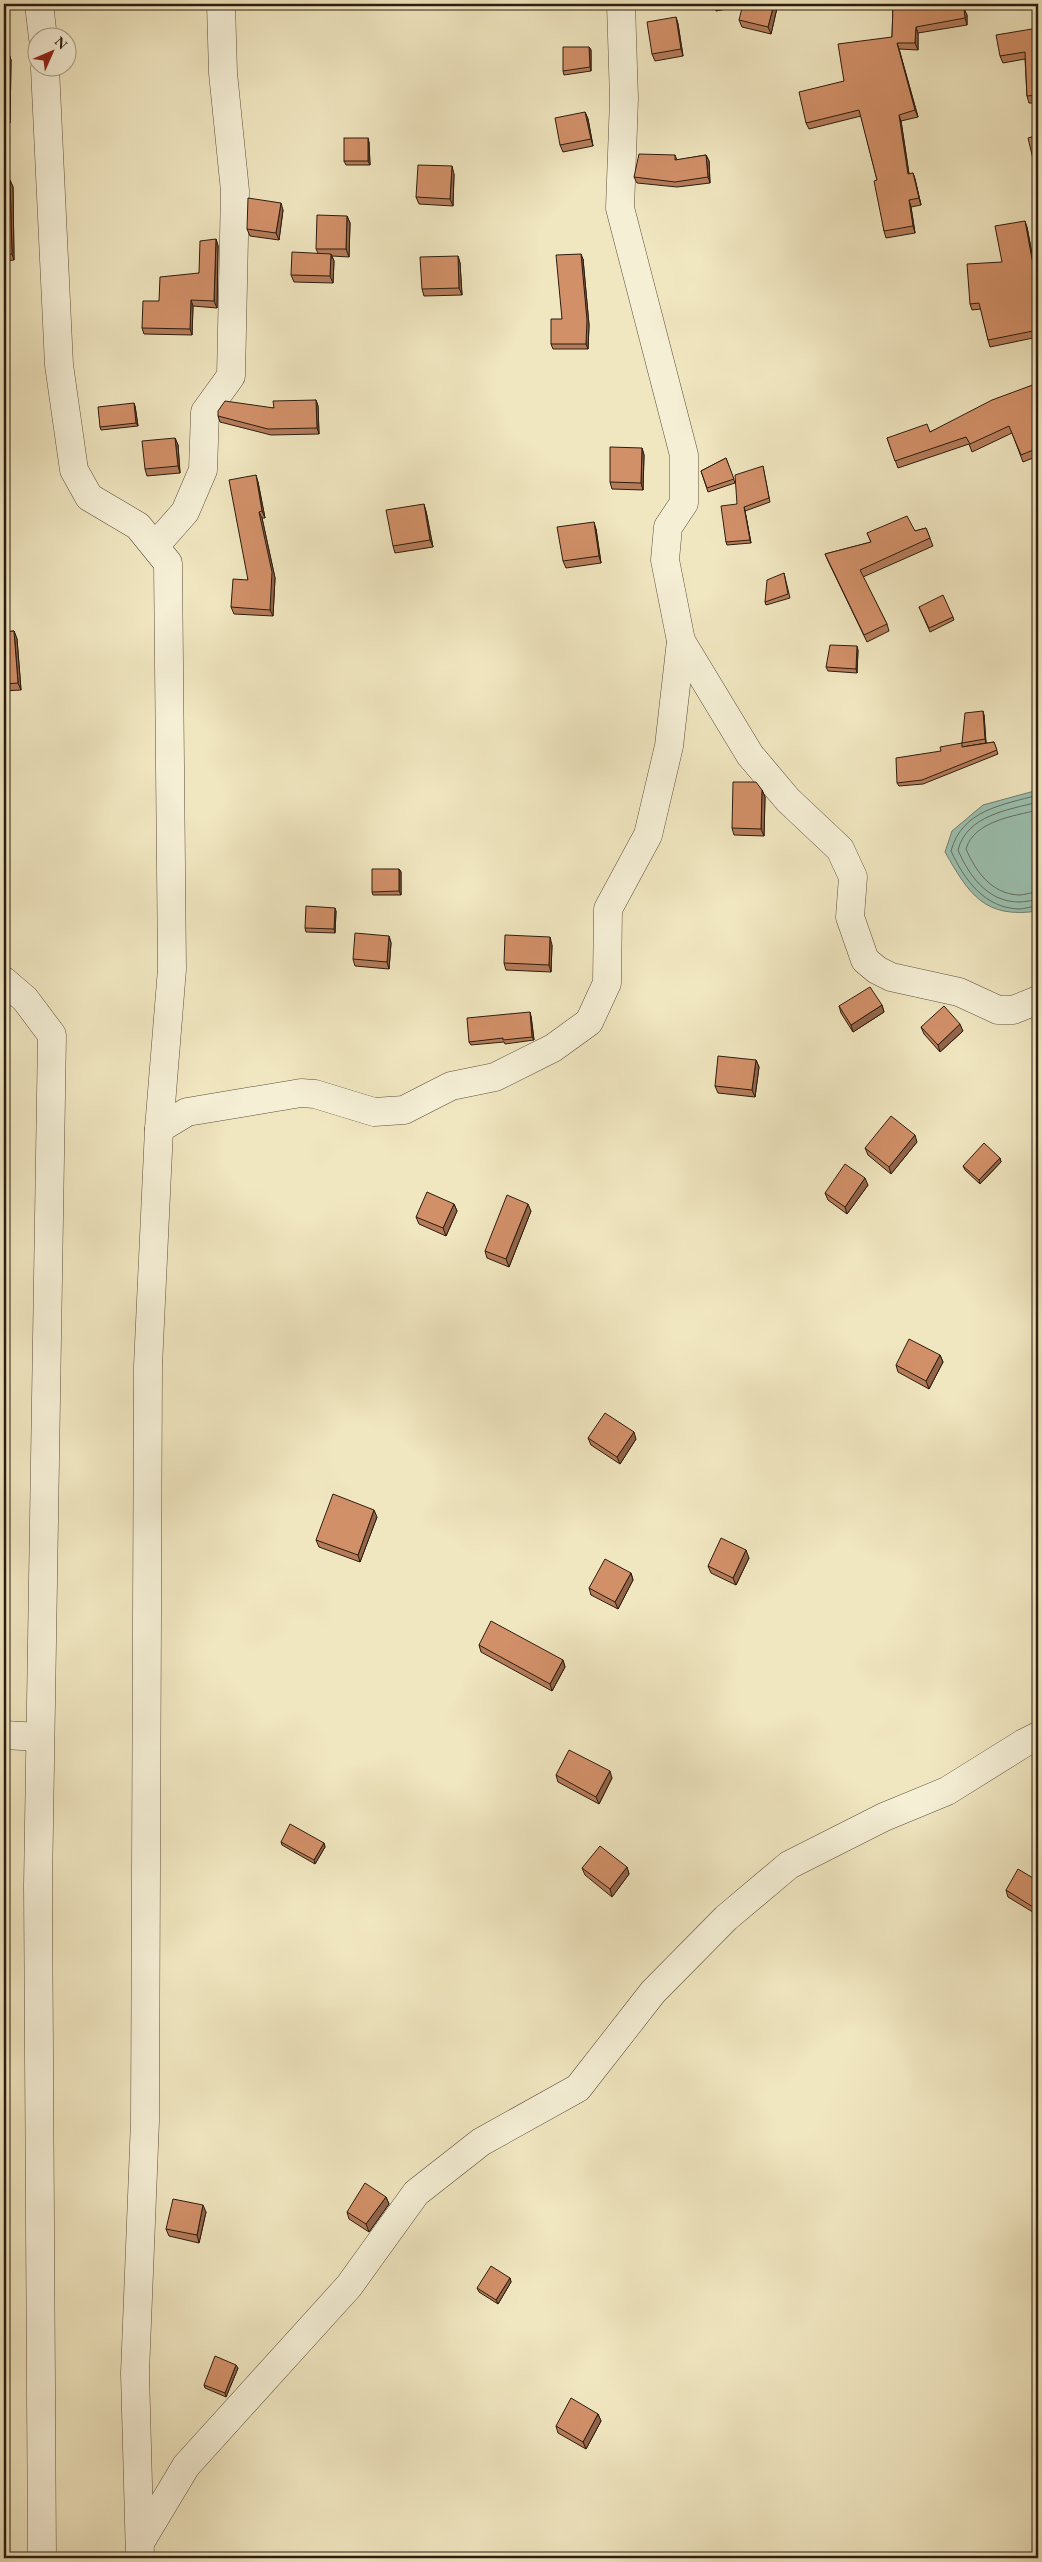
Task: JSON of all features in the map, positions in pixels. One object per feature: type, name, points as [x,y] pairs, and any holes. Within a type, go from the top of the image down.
[{"type":"street","points":[[40,4],[42,28]]},
{"type":"street","points":[[155,546],[185,512],[203,470],[205,412],[231,376],[235,191],[223,73],[221,4]]},
{"type":"street","points":[[159,1129],[187,1112],[301,1093],[315,1094],[374,1112],[404,1110],[451,1086],[495,1077],[553,1048],[589,1022],[607,982],[608,909],[648,834],[669,746],[681,641],[665,560],[668,527],[684,503],[684,455],[620,208],[624,99],[621,4]]},
{"type":"street","points":[[45,78],[59,365],[74,470],[89,497],[138,526],[168,564],[172,969],[159,1129],[148,1366],[144,2121],[135,2373],[141,2549]]},
{"type":"street","points":[[681,641],[750,755],[788,800],[840,849],[853,877],[850,917],[865,960],[876,970],[891,977],[959,992],[998,1010],[1013,1010],[1038,1000]]},
{"type":"street","points":[[4,981],[25,999],[52,1035],[38,1895],[42,2558]]},
{"type":"street","points":[[141,2549],[186,2466],[349,2286],[416,2193],[481,2142],[578,2088],[653,1992],[726,1918],[789,1865],[884,1817],[947,1791],[1031,1739],[1038,1713]]},
{"type":"street","points":[[4,1735],[40,1737]]},
{"type":"water","points":[[1038,790],[1038,911],[1004,911],[991,907],[971,891],[945,852],[952,831],[983,805]]},
{"type":"building","points":[[714,4],[736,4],[715,8]]},
{"type":"building","points":[[743,4],[774,4],[768,27],[739,20]]},
{"type":"building","points":[[893,6],[964,9],[965,18],[916,27],[915,43],[897,43],[915,110],[899,115],[908,174],[913,173],[919,198],[909,200],[913,226],[884,231],[874,181],[877,180],[859,110],[806,123],[799,92],[844,81],[838,44],[892,37]]},
{"type":"building","points":[[676,17],[681,49],[652,54],[647,22]]},
{"type":"building","points":[[1038,28],[1038,95],[1027,96],[1025,52],[1000,56],[996,35]]},
{"type":"building","points":[[563,47],[589,47],[590,67],[563,71]]},
{"type":"building","points":[[4,54],[9,54],[8,117],[4,117]]},
{"type":"building","points":[[585,112],[591,139],[560,145],[555,118]]},
{"type":"building","points":[[1038,135],[1038,162],[1034,163],[1028,138]]},
{"type":"building","points":[[344,138],[368,138],[368,161],[344,161]]},
{"type":"building","points":[[639,154],[675,155],[675,160],[706,155],[708,177],[675,182],[634,177]]},
{"type":"building","points":[[418,165],[452,166],[450,199],[416,197]]},
{"type":"building","points":[[4,180],[10,180],[12,254],[4,255]]},
{"type":"building","points":[[248,198],[281,203],[276,233],[247,229]]},
{"type":"building","points":[[317,215],[347,216],[346,249],[316,249]]},
{"type":"building","points":[[1025,221],[1038,291],[1038,330],[988,340],[979,303],[970,304],[967,264],[1002,262],[995,226]]},
{"type":"building","points":[[216,239],[214,301],[191,300],[190,329],[142,328],[143,301],[159,301],[160,277],[199,273],[200,241]]},
{"type":"building","points":[[292,252],[331,254],[330,276],[291,275]]},
{"type":"building","points":[[581,254],[587,320],[586,344],[551,344],[551,319],[562,319],[556,255]]},
{"type":"building","points":[[458,256],[459,288],[422,289],[420,257]]},
{"type":"building","points":[[1038,383],[1038,448],[1021,455],[1009,426],[970,444],[966,437],[895,461],[887,438],[927,424],[930,432],[992,400]]},
{"type":"building","points":[[316,400],[317,428],[268,429],[218,416],[218,411],[225,401],[274,408],[273,401]]},
{"type":"building","points":[[134,403],[136,423],[100,427],[98,407]]},
{"type":"building","points":[[175,438],[178,466],[145,469],[142,441]]},
{"type":"building","points":[[610,447],[642,448],[641,483],[610,482]]},
{"type":"building","points":[[726,458],[734,479],[707,488],[701,471]]},
{"type":"building","points":[[763,466],[769,498],[744,507],[750,540],[726,542],[721,506],[737,504],[735,475]]},
{"type":"building","points":[[256,475],[262,511],[259,512],[272,572],[270,610],[231,607],[233,579],[248,580],[229,480]]},
{"type":"building","points":[[424,504],[430,540],[393,546],[386,510]]},
{"type":"building","points":[[907,516],[915,531],[926,528],[930,538],[860,570],[887,624],[864,635],[825,554],[871,542],[867,533]]},
{"type":"building","points":[[594,522],[599,556],[563,561],[557,527]]},
{"type":"building","points":[[784,573],[788,594],[765,602],[767,580]]},
{"type":"building","points":[[943,595],[953,617],[929,628],[919,607]]},
{"type":"building","points":[[14,631],[18,683],[4,684],[4,632]]},
{"type":"building","points":[[830,645],[857,646],[856,669],[826,667]]},
{"type":"building","points":[[983,711],[985,739],[962,743],[965,713]]},
{"type":"building","points":[[994,742],[997,750],[922,780],[897,783],[896,758],[941,751],[940,747],[962,743],[962,747]]},
{"type":"building","points":[[733,782],[756,782],[762,790],[761,829],[732,828]]},
{"type":"building","points":[[372,869],[399,869],[399,891],[372,892]]},
{"type":"building","points":[[306,906],[335,908],[334,929],[305,928]]},
{"type":"building","points":[[355,933],[389,936],[387,962],[353,959]]},
{"type":"building","points":[[505,935],[550,937],[549,965],[504,963]]},
{"type":"building","points":[[870,987],[882,1005],[851,1025],[839,1006]]},
{"type":"building","points":[[944,1006],[960,1024],[938,1045],[921,1027]]},
{"type":"building","points":[[530,1012],[532,1037],[469,1042],[467,1018]]},
{"type":"building","points":[[718,1056],[756,1060],[752,1090],[715,1086]]},
{"type":"building","points":[[4,1079],[5,1079],[4,1132]]},
{"type":"building","points":[[891,1116],[915,1135],[889,1167],[865,1148]]},
{"type":"building","points":[[984,1143],[1000,1158],[979,1180],[963,1166]]},
{"type":"building","points":[[845,1164],[865,1178],[845,1207],[825,1193]]},
{"type":"building","points":[[427,1192],[454,1204],[443,1228],[416,1217]]},
{"type":"building","points":[[507,1195],[528,1204],[506,1259],[485,1251]]},
{"type":"building","points":[[909,1339],[940,1355],[926,1381],[896,1365]]},
{"type":"building","points":[[605,1413],[634,1432],[617,1457],[588,1438]]},
{"type":"building","points":[[333,1494],[374,1510],[358,1555],[316,1540]]},
{"type":"building","points":[[721,1538],[746,1550],[733,1578],[708,1566]]},
{"type":"building","points":[[605,1559],[631,1573],[615,1602],[589,1588]]},
{"type":"building","points":[[491,1621],[563,1660],[550,1684],[479,1645]]},
{"type":"building","points":[[569,1750],[610,1771],[596,1797],[556,1775]]},
{"type":"building","points":[[290,1824],[324,1843],[314,1860],[281,1842]]},
{"type":"building","points":[[600,1846],[627,1867],[610,1889],[582,1868]]},
{"type":"building","points":[[1018,1869],[1038,1881],[1038,1899],[1033,1907],[1006,1890]]},
{"type":"building","points":[[365,2183],[386,2197],[366,2224],[347,2212]]},
{"type":"building","points":[[173,2199],[203,2205],[197,2235],[166,2229]]},
{"type":"building","points":[[491,2266],[510,2278],[496,2300],[477,2288]]},
{"type":"building","points":[[215,2356],[236,2365],[225,2393],[204,2385]]},
{"type":"building","points":[[571,2398],[598,2414],[583,2442],[556,2426]]}]
